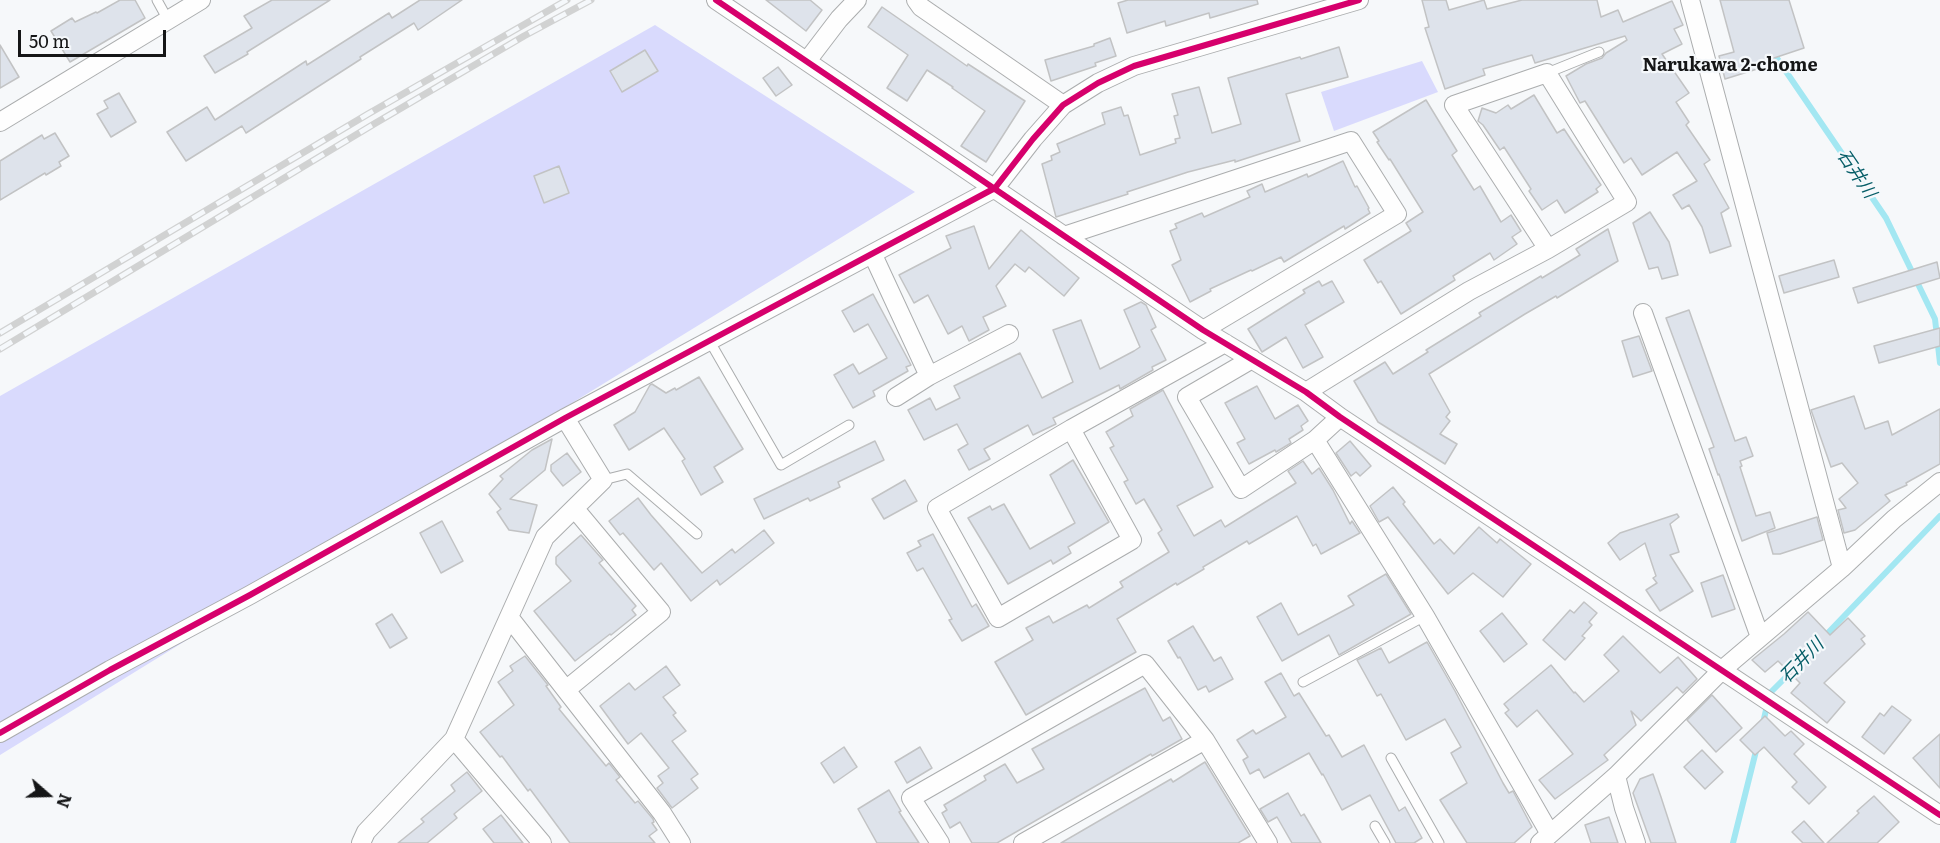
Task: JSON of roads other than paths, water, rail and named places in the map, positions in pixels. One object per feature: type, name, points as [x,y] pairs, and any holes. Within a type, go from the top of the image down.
[{"type":"street","points":[[0,122],[201,0]]},
{"type":"street","points":[[716,0],[1203,330],[1306,392],[1340,417],[1940,815]]},
{"type":"street","points":[[807,61],[839,19],[857,0]]},
{"type":"street","points":[[916,0],[921,7],[1063,105]]},
{"type":"street","points":[[0,733],[566,418],[995,188],[1063,105],[1098,83],[1134,66],[1359,0]]},
{"type":"street","points":[[1690,0],[1842,568]]},
{"type":"street","points":[[1306,392],[1469,291],[1548,249],[1627,202],[1547,73],[1454,105],[1548,249]]},
{"type":"street","points":[[1064,236],[1351,141],[1397,214],[1203,330]]},
{"type":"street","points":[[873,255],[929,376]]},
{"type":"street","points":[[1643,313],[1760,637]]},
{"type":"street","points":[[896,397],[929,376],[1010,334]]},
{"type":"street","points":[[1071,429],[1132,540],[998,618],[937,508],[1071,429],[1225,343]]},
{"type":"street","points":[[1252,359],[1187,397],[1241,489],[1315,440],[1340,417]]},
{"type":"street","points":[[361,843],[366,832],[454,739],[545,537],[603,480],[566,418]]},
{"type":"street","points":[[1315,440],[1425,616],[1545,838],[1616,776],[1723,669],[1842,568],[1894,519],[1940,482]]},
{"type":"street","points":[[567,689],[661,612],[575,509]]},
{"type":"street","points":[[509,617],[662,813],[681,843]]},
{"type":"street","points":[[940,843],[911,798],[1145,664],[1205,740],[1268,843]]},
{"type":"street","points":[[454,739],[541,842]]},
{"type":"street","points":[[1023,843],[1205,740]]},
{"type":"street","points":[[1616,776],[1636,843]]},
{"type":"lane","points":[[157,0],[168,20]]},
{"type":"lane","points":[[1547,73],[1599,52]]},
{"type":"lane","points":[[709,340],[781,465],[849,424]]},
{"type":"lane","points":[[603,480],[627,474],[697,534]]},
{"type":"lane","points":[[1303,682],[1425,616]]},
{"type":"lane","points":[[1391,758],[1439,843]]},
{"type":"lane","points":[[1376,826],[1385,843]]},
{"type":"waterway","name":"石井川","points":[[1772,51],[1886,218],[1935,319],[1940,363]]},
{"type":"waterway","name":"石井川","points":[[1824,637],[1940,516]]},
{"type":"waterway","name":"石井川","points":[[1763,723],[1770,693],[1794,669]]},
{"type":"waterway","name":"石井川","points":[[1733,843],[1757,747]]},
{"type":"railway","points":[[0,333],[368,114],[567,0]]},
{"type":"railway","points":[[0,349],[374,124],[524,36],[591,0]]},
{"type":"district","name":"Narukawa 2-chome","points":[[1730,66]]}]
